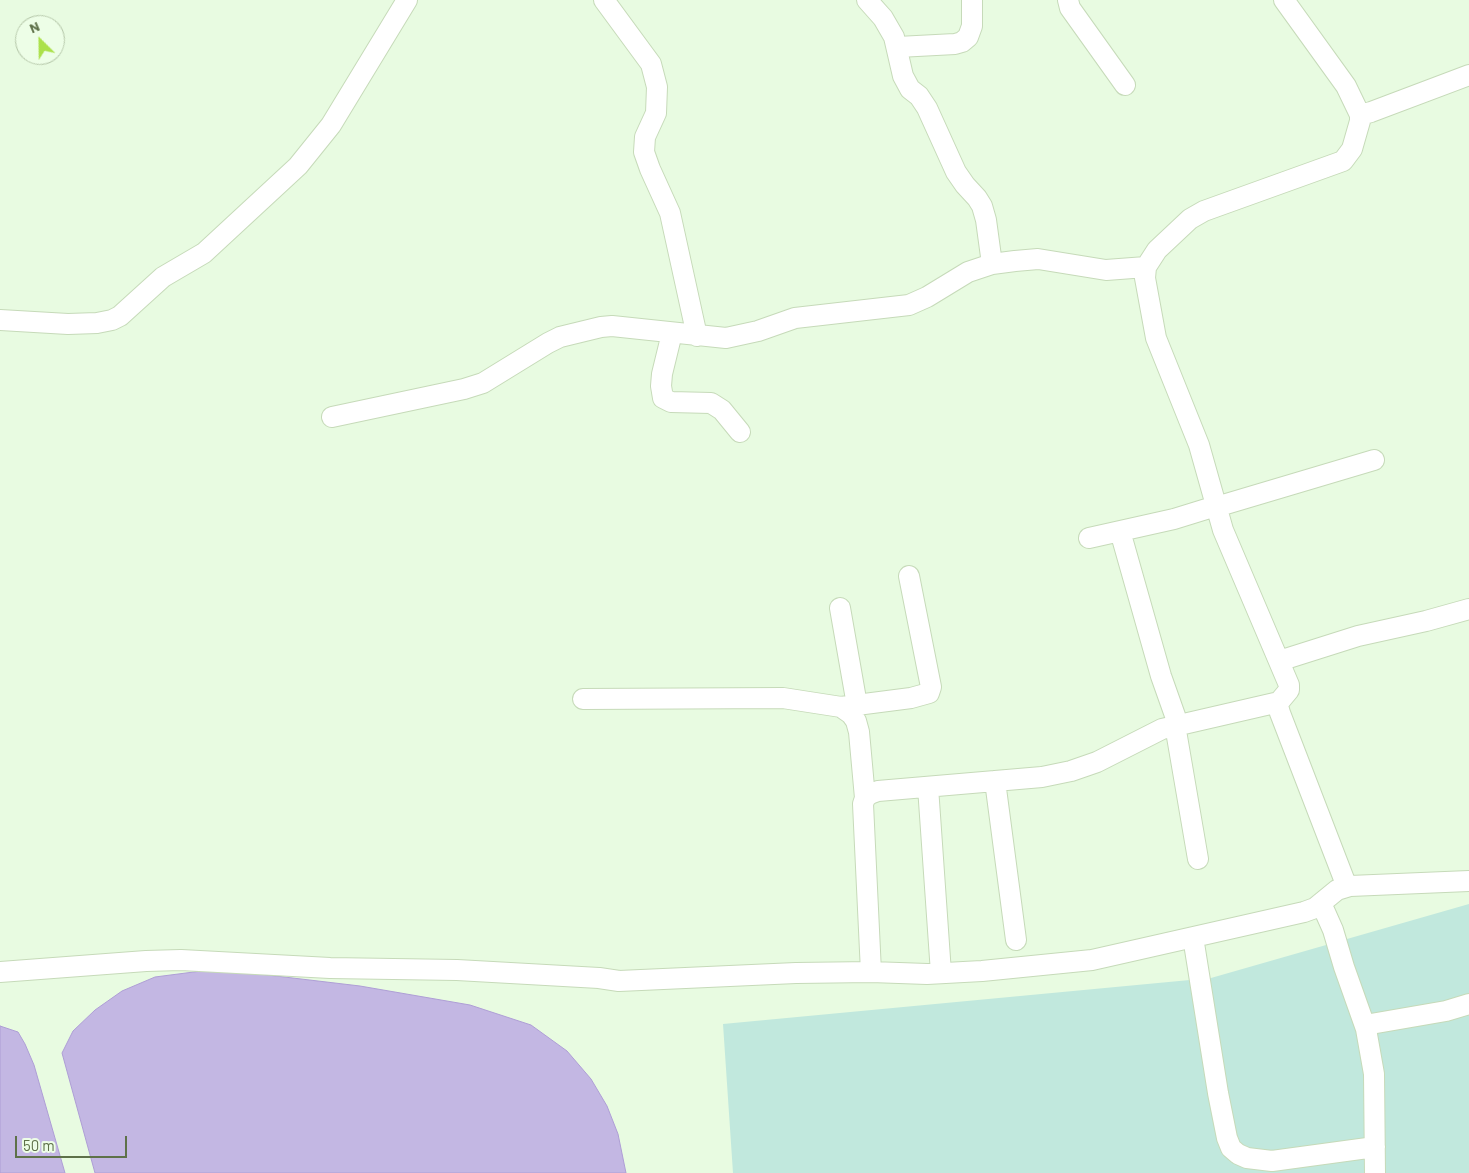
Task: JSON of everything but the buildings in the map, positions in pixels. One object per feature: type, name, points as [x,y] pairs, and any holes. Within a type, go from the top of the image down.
[{"type":"street","points":[[0,320],[68,324],[97,323],[112,320],[120,316],[163,277],[204,253],[298,166],[331,125],[407,0]]},
{"type":"street","points":[[604,0],[651,64],[656,87],[656,113],[645,137],[644,152],[670,213],[697,336]]},
{"type":"street","points":[[867,0],[886,22],[894,36],[907,84],[919,96],[927,108],[956,172],[982,206],[986,220],[992,264]]},
{"type":"street","points":[[898,46],[955,44],[962,42],[968,37],[972,26],[972,0]]},
{"type":"street","points":[[1068,0],[1070,8],[1125,85]]},
{"type":"street","points":[[1284,0],[1346,86],[1360,115],[1357,135],[1348,156],[1343,161],[1204,211],[1190,219],[1178,228],[1157,250],[1146,267],[1145,278],[1156,338],[1199,445],[1210,508],[1223,530],[1279,661],[1283,696],[1278,706],[1280,713],[1347,887]]},
{"type":"street","points":[[1360,115],[1469,75]]},
{"type":"street","points":[[332,417],[464,389],[483,383],[548,343],[560,337],[587,330],[612,326],[726,338],[758,331],[794,318],[908,305],[927,297],[968,272],[992,264],[1015,260],[1038,260],[1106,270],[1146,267]]},
{"type":"street","points":[[672,333],[662,374],[661,386],[664,398],[671,402],[711,403],[722,410],[740,432]]},
{"type":"street","points":[[1089,538],[1174,519],[1374,460]]},
{"type":"street","points":[[1120,531],[1176,725],[1198,859]]},
{"type":"street","points":[[583,699],[782,698],[849,706],[924,695],[929,693],[931,687],[909,576]]},
{"type":"street","points":[[840,608],[849,706],[860,732],[865,798],[863,804],[871,972]]},
{"type":"street","points":[[1279,661],[1358,636],[1469,609]]},
{"type":"street","points":[[865,798],[878,791],[1042,778],[1071,771],[1097,762],[1162,729],[1283,696]]},
{"type":"street","points":[[995,781],[1016,940]]},
{"type":"street","points":[[928,787],[942,973]]},
{"type":"street","points":[[0,972],[182,960],[330,968],[457,970],[599,978],[619,981],[796,973],[942,973],[982,971],[1092,960],[1193,937],[1310,910],[1337,890],[1347,887],[1371,884],[1469,881]]},
{"type":"street","points":[[1321,903],[1334,930],[1344,967],[1365,1026],[1374,1074],[1375,1173]]},
{"type":"street","points":[[1193,937],[1218,1093],[1227,1138],[1231,1148],[1238,1154],[1248,1158],[1272,1162],[1375,1147]]},
{"type":"street","points":[[1365,1026],[1446,1011],[1469,1004]]},
{"type":"shaded area","points":[[1469,904],[1469,1173],[733,1173],[723,1024],[1211,978]]},
{"type":"shaded area","points":[[217,969],[360,986],[470,1005],[531,1025],[567,1051],[591,1079],[607,1106],[618,1134],[626,1173],[95,1173],[62,1053],[73,1031],[95,1010],[122,991],[155,977]]},
{"type":"shaded area","points":[[0,1026],[18,1032],[25,1044],[34,1065],[65,1173],[0,1173]]}]
